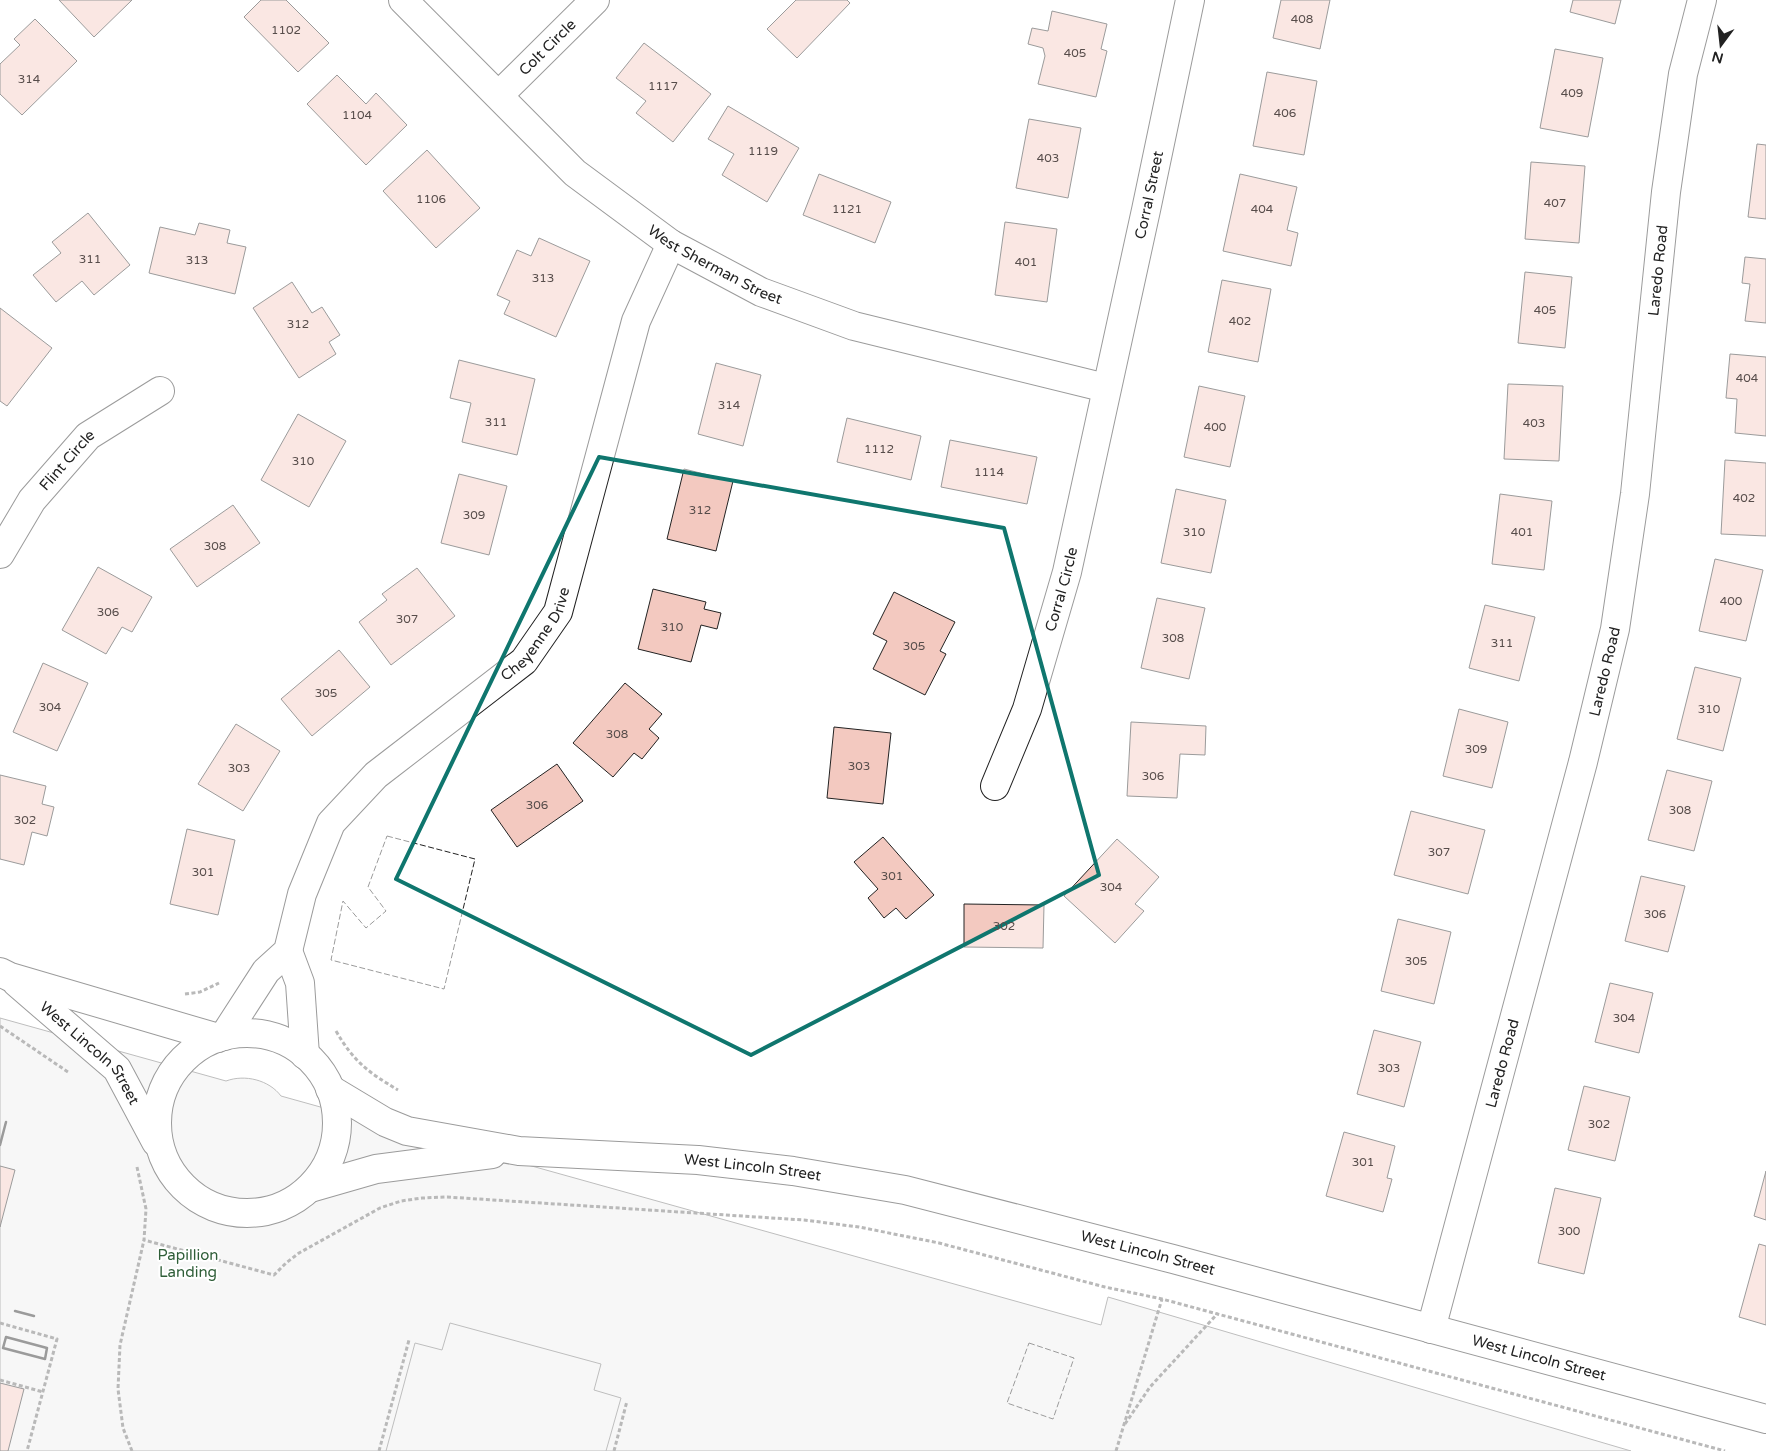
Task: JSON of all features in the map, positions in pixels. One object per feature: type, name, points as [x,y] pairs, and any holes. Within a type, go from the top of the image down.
[{"type":"street","name":"West Sherman Street","points":[[403,0],[575,173],[670,244],[761,292],[854,326],[1106,388]]},
{"type":"street","name":"Colt Circle","points":[[499,95],[594,0]]},
{"type":"street","name":"Corral Street","points":[[1106,388],[1190,0]]},
{"type":"street","name":"Laredo Road","points":[[1431,1329],[1576,789],[1615,629],[1634,494],[1666,192],[1683,74],[1702,0]]},
{"type":"street","name":"Cheyenne Drive","points":[[288,951],[302,894],[331,823],[376,775],[524,661],[558,612],[636,321],[670,244]]},
{"type":"street","name":"Corral Circle","points":[[995,786],[1027,709],[1066,572],[1106,388]]},
{"type":"street","name":"Flint Circle","points":[[0,554],[32,500],[88,436],[160,391]]},
{"type":"street","points":[[221,1037],[266,971],[288,951],[300,983],[305,1055]]},
{"type":"street","name":"West Lincoln Street","points":[[5,974],[117,1069],[178,1180],[193,1195],[211,1205],[232,1212],[252,1213],[273,1209],[292,1202],[310,1188],[376,1170],[519,1151]]},
{"type":"street","name":"West Lincoln Street","points":[[5,974],[221,1037]]},
{"type":"street","points":[[156,1142],[161,1097],[170,1076],[184,1059],[202,1045],[221,1037],[245,1033],[267,1036],[288,1043],[305,1055],[320,1070],[330,1089],[337,1110],[337,1131],[333,1152],[323,1172],[310,1188]]},
{"type":"street","name":"West Lincoln Street","points":[[330,1089],[385,1122],[407,1131],[519,1151],[698,1160],[793,1171],[905,1190],[1173,1259],[1766,1419]]},
{"type":"path","points":[[184,994],[200,992],[224,980]]},
{"type":"path","points":[[0,1026],[75,1076]]},
{"type":"path","points":[[333,1026],[347,1049],[369,1072],[398,1090]]},
{"type":"path","points":[[132,1451],[124,1428],[118,1389],[120,1345],[144,1240],[146,1209],[136,1164]]},
{"type":"path","points":[[144,1240],[274,1275],[298,1253],[380,1208],[401,1201],[447,1197],[804,1220],[859,1227],[915,1238],[1105,1287],[1218,1313],[1725,1451]]},
{"type":"path","points":[[1116,1451],[1162,1299]]},
{"type":"path","points":[[1123,1426],[1150,1387],[1218,1313]]},
{"type":"path","points":[[0,1323],[57,1339],[27,1451]]},
{"type":"path","points":[[379,1451],[408,1340]]},
{"type":"path","points":[[0,1380],[43,1392]]},
{"type":"path","points":[[614,1451],[627,1401]]},
{"type":"highlighted area","points":[[599,457],[1004,528],[1099,875],[751,1055],[396,879]]},
{"type":"green space","name":"Papillion Landing","points":[[0,1018],[226,1081],[249,1078],[263,1082],[276,1090],[281,1096],[1101,1325],[1108,1297],[1631,1451],[0,1451]]},
{"type":"shaded area","points":[[450,1323],[601,1364],[594,1390],[621,1398],[606,1451],[386,1451],[415,1343],[442,1350]]},
{"type":"building","points":[[59,0],[132,0],[94,37]]},
{"type":"building","points":[[261,0],[286,0],[329,43],[298,72],[244,17]]},
{"type":"building","points":[[796,0],[847,0],[850,3],[797,58],[767,29]]},
{"type":"building","points":[[1281,0],[1330,0],[1320,49],[1273,38]]},
{"type":"building","points":[[1573,0],[1621,0],[1615,24],[1570,12]]},
{"type":"building","points":[[1052,11],[1107,24],[1101,49],[1107,51],[1096,97],[1038,84],[1045,56],[1043,48],[1028,44],[1032,28],[1048,31]]},
{"type":"building","points":[[35,19],[77,61],[22,115],[0,94],[0,64],[20,45],[14,39]]},
{"type":"building","points":[[644,43],[711,94],[673,142],[636,113],[646,101],[616,78]]},
{"type":"building","points":[[1555,49],[1603,58],[1588,137],[1540,128]]},
{"type":"building","points":[[1267,72],[1317,81],[1304,155],[1253,146]]},
{"type":"building","points":[[337,75],[366,104],[376,93],[407,125],[366,165],[307,104]]},
{"type":"building","points":[[728,106],[799,148],[767,202],[722,175],[734,154],[708,139]]},
{"type":"building","points":[[1029,119],[1081,128],[1068,198],[1016,188]]},
{"type":"building","points":[[1757,144],[1766,145],[1766,219],[1748,217]]},
{"type":"building","points":[[427,150],[480,208],[436,248],[383,191]]},
{"type":"building","points":[[1531,162],[1585,166],[1579,243],[1525,239]]},
{"type":"building","points":[[819,174],[891,202],[875,243],[803,215]]},
{"type":"building","points":[[1240,174],[1297,187],[1287,230],[1298,233],[1291,266],[1223,251]]},
{"type":"building","points":[[88,213],[130,265],[94,295],[82,281],[56,302],[33,275],[61,253],[52,242]]},
{"type":"building","points":[[1005,222],[1057,229],[1047,302],[995,295]]},
{"type":"building","points":[[199,223],[230,230],[227,243],[246,247],[235,294],[149,273],[160,227],[195,235]]},
{"type":"building","points":[[539,238],[590,261],[556,337],[504,314],[510,301],[497,295],[517,250],[531,256]]},
{"type":"building","points":[[1745,257],[1766,259],[1766,323],[1745,321],[1750,284],[1742,283]]},
{"type":"building","points":[[1525,272],[1572,277],[1565,348],[1518,343]]},
{"type":"building","points":[[1222,280],[1271,289],[1258,362],[1208,352]]},
{"type":"building","points":[[292,282],[312,313],[322,307],[340,335],[329,342],[336,354],[299,378],[253,308]]},
{"type":"building","points":[[0,308],[52,348],[7,406],[0,401]]},
{"type":"building","points":[[1730,354],[1766,357],[1766,436],[1735,433],[1737,399],[1726,398]]},
{"type":"building","points":[[459,360],[535,379],[517,455],[462,442],[471,403],[450,398]]},
{"type":"building","points":[[716,363],[761,375],[743,446],[698,434]]},
{"type":"building","points":[[1508,384],[1563,386],[1559,461],[1504,459]]},
{"type":"building","points":[[1199,386],[1245,396],[1230,467],[1184,457]]},
{"type":"building","points":[[298,414],[346,441],[309,507],[261,480]]},
{"type":"building","points":[[847,418],[921,436],[911,480],[837,462]]},
{"type":"building","points":[[950,440],[1037,457],[1027,504],[941,487]]},
{"type":"building","points":[[1725,460],[1766,463],[1766,536],[1721,534]]},
{"type":"building","points":[[684,469],[733,481],[716,551],[667,539]]},
{"type":"building","points":[[459,474],[507,486],[489,555],[441,543]]},
{"type":"building","points":[[1176,489],[1226,500],[1211,573],[1161,563]]},
{"type":"building","points":[[1500,494],[1552,501],[1544,570],[1492,564]]},
{"type":"building","points":[[233,505],[260,543],[197,587],[170,549]]},
{"type":"building","points":[[1715,559],[1763,570],[1746,641],[1699,631]]},
{"type":"building","points":[[98,567],[152,597],[132,632],[122,627],[106,654],[62,630]]},
{"type":"building","points":[[417,568],[455,616],[391,665],[359,622],[387,600],[382,594]]},
{"type":"building","points":[[653,589],[706,602],[704,609],[721,613],[717,629],[701,625],[691,662],[638,649]]},
{"type":"building","points":[[894,592],[955,622],[940,651],[946,654],[925,695],[873,669],[887,641],[873,634]]},
{"type":"building","points":[[1157,598],[1205,608],[1189,679],[1141,668]]},
{"type":"building","points":[[1485,605],[1535,617],[1519,681],[1469,668]]},
{"type":"building","points":[[339,650],[370,687],[312,736],[281,699]]},
{"type":"building","points":[[43,663],[88,683],[57,751],[13,732]]},
{"type":"building","points":[[1695,667],[1741,678],[1723,751],[1677,739]]},
{"type":"building","points":[[625,683],[662,714],[649,729],[659,738],[642,759],[634,753],[613,777],[573,743]]},
{"type":"building","points":[[1459,709],[1508,722],[1492,788],[1443,776]]},
{"type":"building","points":[[1131,722],[1206,726],[1205,755],[1180,754],[1177,798],[1127,796]]},
{"type":"building","points":[[236,724],[280,751],[243,811],[198,784]]},
{"type":"building","points":[[834,727],[891,733],[883,804],[827,798]]},
{"type":"building","points":[[557,764],[583,801],[517,847],[491,810]]},
{"type":"building","points":[[1667,770],[1712,781],[1694,851],[1648,840]]},
{"type":"building","points":[[0,775],[46,786],[42,804],[54,807],[47,836],[32,832],[24,865],[0,859]]},
{"type":"building","points":[[1411,811],[1485,830],[1468,894],[1394,875]]},
{"type":"building","points":[[187,829],[235,840],[218,915],[170,904]]},
{"type":"building","points":[[883,837],[934,895],[906,919],[896,908],[884,918],[868,898],[878,889],[854,862]]},
{"type":"building","points":[[1117,839],[1159,877],[1135,904],[1144,911],[1115,943],[1064,896]]},
{"type":"building","points":[[1641,876],[1685,886],[1668,952],[1625,941]]},
{"type":"building","points":[[964,904],[1044,905],[1043,948],[964,947]]},
{"type":"building","points":[[1398,919],[1451,932],[1434,1004],[1381,991]]},
{"type":"building","points":[[1610,983],[1653,993],[1639,1053],[1595,1042]]},
{"type":"building","points":[[1374,1030],[1421,1042],[1404,1107],[1357,1094]]},
{"type":"building","points":[[1584,1086],[1630,1097],[1615,1161],[1568,1150]]},
{"type":"building","points":[[1344,1132],[1395,1146],[1387,1178],[1392,1179],[1383,1212],[1326,1196]]},
{"type":"building","points":[[0,1166],[15,1170],[0,1227]]},
{"type":"building","points":[[1766,1171],[1766,1220],[1754,1216]]},
{"type":"building","points":[[1555,1188],[1601,1198],[1584,1274],[1538,1263]]},
{"type":"building","points":[[1759,1244],[1766,1246],[1766,1325],[1739,1317]]},
{"type":"building","points":[[0,1383],[24,1389],[8,1451],[0,1451]]},
{"type":"fence","points":[[387,836],[475,859],[444,989],[331,960],[343,901],[366,928],[386,911],[368,887],[387,836]]},
{"type":"fence","points":[[0,1145],[6,1122]]},
{"type":"fence","points":[[1029,1343],[1074,1358],[1053,1419],[1007,1403],[1029,1343]]},
{"type":"wall","points":[[0,1145],[6,1122]]},
{"type":"wall","points":[[15,1311],[34,1316]]},
{"type":"wall","points":[[6,1337],[47,1348],[45,1359],[3,1348],[6,1337]]}]
